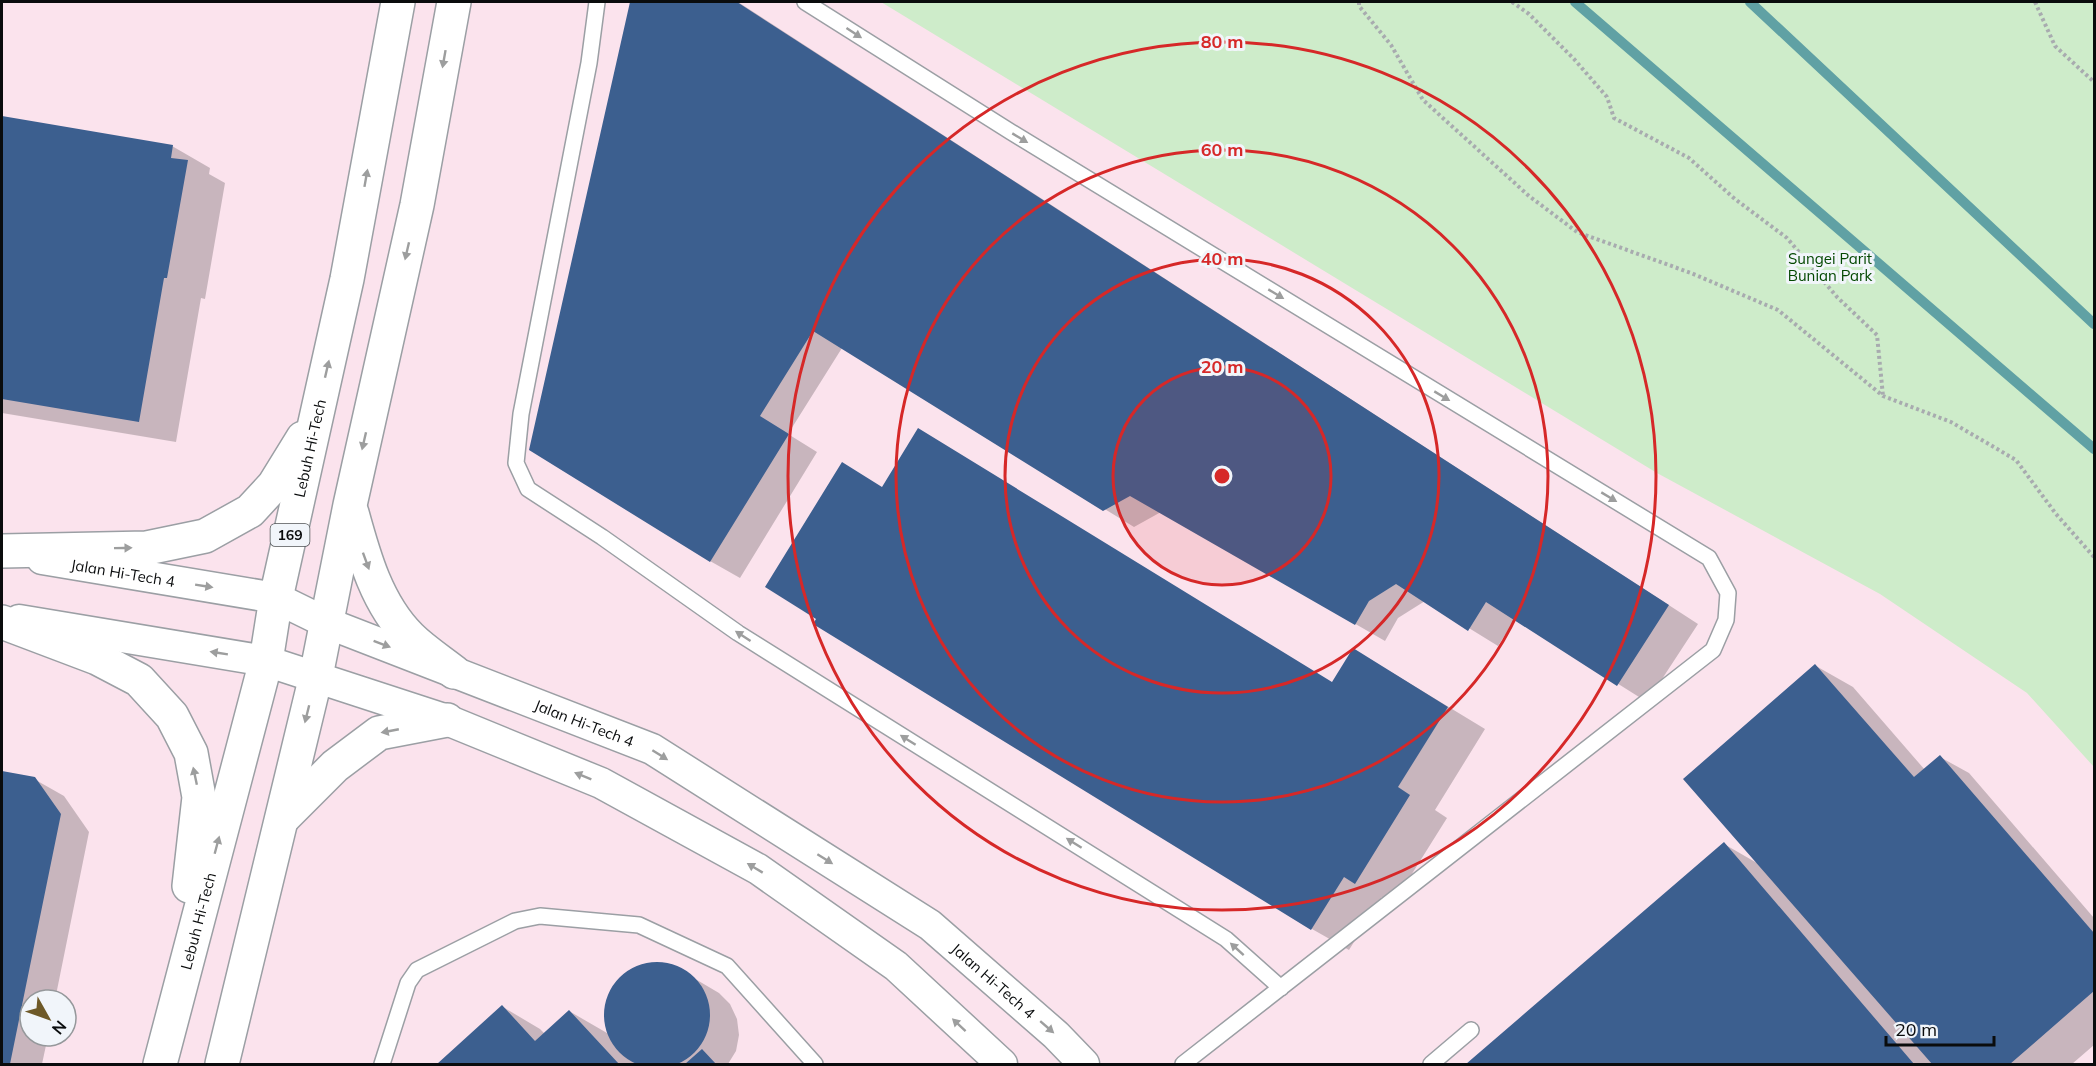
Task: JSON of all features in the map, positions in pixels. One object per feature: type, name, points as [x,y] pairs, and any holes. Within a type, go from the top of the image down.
[{"type":"main road","name":"Lebuh Hi-Tech","points":[[160,1065],[266,661],[276,598],[347,279],[398,2]]},
{"type":"main road","points":[[222,1065],[316,676],[350,505],[417,205],[454,2]]},
{"type":"main road","points":[[2,552],[147,548],[205,536],[250,511],[274,485],[316,416]]},
{"type":"main road","points":[[350,505],[365,561],[385,604],[410,637],[454,672]]},
{"type":"main road","points":[[2,622],[97,658],[139,681],[172,716],[190,753],[199,797],[176,1001]]},
{"type":"main road","points":[[281,820],[335,766],[379,733],[447,720]]},
{"type":"street","name":"Jalan Hi-Tech 4","points":[[2,552],[276,598],[327,623],[652,749],[930,925],[1056,1035],[1084,1065]]},
{"type":"street","points":[[2,617],[266,661],[447,720],[601,783],[758,869],[896,966],[1002,1065]]},
{"type":"lane","points":[[597,2],[589,63],[521,414],[516,463],[528,489],[602,537],[738,633],[1226,939],[1281,988]]},
{"type":"lane","points":[[805,2],[1011,132],[1709,558],[1728,593],[1726,620],[1713,650],[1183,1065]]},
{"type":"lane","points":[[382,1065],[408,983],[417,970],[516,921],[540,916],[639,925],[727,966],[815,1065]]},
{"type":"lane","points":[[1431,1065],[1471,1030]]},
{"type":"path","points":[[1359,2],[1359,6],[1391,45],[1423,100],[1528,196],[1577,232],[1691,273],[1778,310],[1883,396],[1951,422],[2016,460],[2056,514],[2094,557]]},
{"type":"path","points":[[1512,2],[1529,14],[1580,66],[1606,97],[1614,118],[1689,158],[1735,199],[1787,238],[1837,297],[1877,335],[1883,396]]},
{"type":"path","points":[[2035,2],[2055,46],[2094,82]]},
{"type":"shaded area","points":[[2,2],[2094,2],[2094,1064],[2,1064]]},
{"type":"green space","name":"Sungei Parit Bunian Park","points":[[881,2],[2094,2],[2094,767],[2027,693],[1880,594],[1657,473]]},
{"type":"building","points":[[630,2],[737,2],[1669,605],[1617,686],[1486,602],[1468,631],[1396,584],[1369,601],[1355,625],[1130,496],[1103,511],[813,331],[760,416],[789,434],[710,562],[529,450]]},
{"type":"building","points":[[2,116],[173,145],[171,158],[188,160],[167,278],[164,278],[139,422],[2,399]]},
{"type":"building","points":[[918,428],[1332,682],[1353,648],[1448,707],[1398,787],[1410,795],[1355,884],[1344,877],[1311,930],[813,624],[816,619],[765,587],[842,462],[882,487]]},
{"type":"building","points":[[1815,664],[1914,777],[1940,755],[2094,933],[2094,991],[2010,1064],[1932,1064],[1683,779]]},
{"type":"building","points":[[2,771],[35,777],[61,814],[26,988],[18,988],[18,1025],[10,1064],[2,1064]]},
{"type":"building","points":[[1724,842],[1914,1064],[1466,1064]]},
{"type":"building","points":[[657,962],[677,966],[694,978],[706,995],[710,1015],[706,1035],[694,1052],[677,1064],[657,1068],[637,1064],[620,1052],[608,1035],[604,1015],[608,995],[620,978],[637,966]]},
{"type":"building","points":[[502,1005],[535,1041],[569,1010],[619,1064],[437,1064]]},
{"type":"building","points":[[702,1049],[716,1064],[685,1064]]},
{"type":"waterway","points":[[1575,2],[2094,449]]},
{"type":"waterway","points":[[1750,2],[2094,324]]}]
